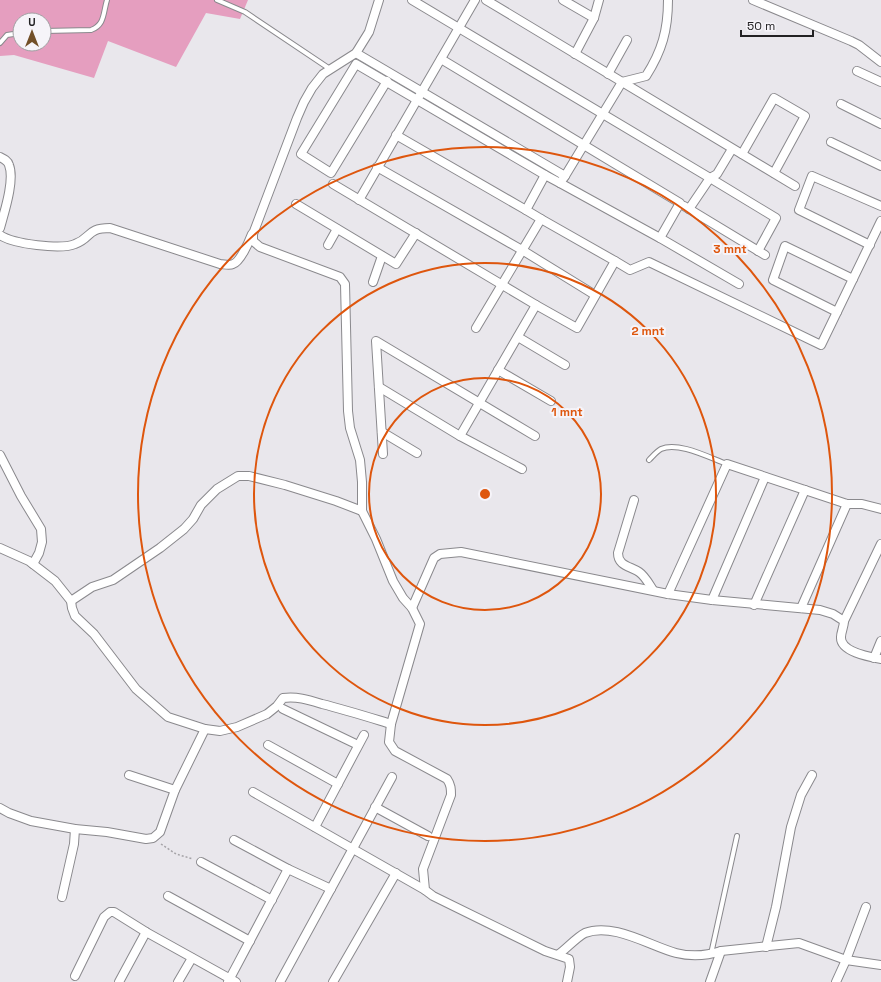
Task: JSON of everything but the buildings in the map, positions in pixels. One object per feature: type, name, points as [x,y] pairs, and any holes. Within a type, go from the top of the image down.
[{"type":"street","points":[[0,235],[14,241],[38,245],[70,246],[81,241],[95,229],[110,228],[220,264],[227,265],[238,262],[253,234],[304,102],[319,78],[330,69],[356,53],[369,32],[379,0]]},
{"type":"street","points":[[412,0],[776,218],[761,253],[441,60]]},
{"type":"street","points":[[359,200],[475,0]]},
{"type":"street","points":[[486,0],[732,149],[796,186]]},
{"type":"street","points":[[563,0],[594,18]]},
{"type":"street","points":[[575,54],[594,18],[599,0]]},
{"type":"street","points":[[560,183],[622,82],[646,76],[655,63],[665,35],[668,18],[668,0]]},
{"type":"street","points":[[753,0],[851,41],[859,45],[881,62]]},
{"type":"street","points":[[608,74],[627,40]]},
{"type":"street","points":[[356,53],[565,176]]},
{"type":"street","points":[[387,81],[331,173],[301,154],[356,64],[387,81],[545,175],[660,238],[739,284]]},
{"type":"street","points":[[857,70],[881,82]]},
{"type":"street","points":[[742,154],[774,98],[805,116],[774,173]]},
{"type":"street","points":[[841,104],[881,124]]},
{"type":"street","points":[[396,135],[630,270],[649,262],[821,346],[881,221]]},
{"type":"street","points":[[831,142],[881,166]]},
{"type":"street","points":[[689,209],[710,178],[717,174],[732,149]]},
{"type":"street","points":[[0,157],[9,164],[11,178],[0,228]]},
{"type":"street","points":[[377,167],[522,250],[595,295]]},
{"type":"street","points":[[526,210],[545,175]]},
{"type":"street","points":[[870,245],[798,210],[812,176],[881,206]]},
{"type":"street","points":[[333,184],[577,328],[616,261]]},
{"type":"street","points":[[660,238],[680,203]]},
{"type":"street","points":[[296,204],[396,264],[416,233]]},
{"type":"street","points":[[476,328],[541,219]]},
{"type":"street","points":[[328,245],[337,229]]},
{"type":"street","points":[[253,234],[253,241],[260,247],[340,277],[345,284],[348,411],[350,428],[360,460],[362,511],[393,580],[403,598],[412,608],[420,624],[391,724],[389,742],[395,751],[447,779],[450,784],[451,796],[423,869],[425,890]]},
{"type":"street","points":[[837,312],[773,280],[785,246],[853,279]]},
{"type":"street","points":[[373,282],[382,256]]},
{"type":"street","points":[[460,436],[536,305]]},
{"type":"street","points":[[518,336],[565,365]]},
{"type":"street","points":[[383,454],[376,342],[480,402],[535,436]]},
{"type":"street","points":[[498,370],[551,401]]},
{"type":"street","points":[[379,387],[460,436],[522,469]]},
{"type":"street","points":[[382,432],[417,453]]},
{"type":"street","points":[[0,455],[21,496],[41,529],[42,542],[39,553],[33,564]]},
{"type":"street","points":[[668,594],[727,464],[847,504],[862,504],[881,509]]},
{"type":"street","points":[[71,601],[92,587],[113,580],[160,548],[184,529],[193,519],[201,505],[217,489],[238,476],[249,476],[271,481],[336,500],[362,511]]},
{"type":"street","points":[[712,600],[765,477]]},
{"type":"street","points":[[754,605],[805,490]]},
{"type":"street","points":[[634,500],[618,553],[618,558],[622,563],[639,572],[647,580],[653,590]]},
{"type":"street","points":[[801,608],[847,504]]},
{"type":"street","points":[[881,544],[844,621],[841,638],[844,646],[849,650],[877,658],[881,641]]},
{"type":"street","points":[[0,548],[33,564],[55,581],[71,601],[75,616],[94,634],[136,689],[168,717],[205,729],[220,731],[237,727],[267,714],[277,706],[283,698],[292,697],[342,709],[391,724]]},
{"type":"street","points":[[412,608],[434,558],[440,554],[461,552],[668,594],[754,605],[801,608],[827,612],[844,621]]},
{"type":"street","points":[[283,709],[358,745]]},
{"type":"street","points":[[0,808],[9,813],[31,820],[75,830],[107,832],[146,839],[153,838],[160,832],[175,790],[205,729]]},
{"type":"street","points":[[315,827],[364,735]]},
{"type":"street","points":[[268,745],[338,784]]},
{"type":"street","points":[[129,775],[175,790]]},
{"type":"street","points":[[766,947],[776,907],[791,827],[801,795],[812,775]]},
{"type":"street","points":[[283,981],[392,777]]},
{"type":"street","points":[[253,792],[353,848],[433,896],[502,930],[569,959],[570,967],[566,982]]},
{"type":"street","points":[[375,807],[428,836]]},
{"type":"street","points":[[62,897],[74,844],[75,830]]},
{"type":"street","points":[[234,840],[288,869],[331,889]]},
{"type":"street","points":[[201,862],[272,900]]},
{"type":"street","points":[[75,976],[104,917],[110,912],[114,912],[231,981],[250,941],[288,869]]},
{"type":"street","points":[[333,982],[396,873]]},
{"type":"street","points":[[168,896],[250,941]]},
{"type":"street","points":[[836,982],[866,907]]},
{"type":"street","points":[[559,954],[581,935],[594,931],[606,930],[620,933],[676,953],[700,956],[721,952],[799,943],[846,960],[881,965]]},
{"type":"street","points":[[119,982],[146,932]]},
{"type":"street","points":[[710,982],[721,952]]},
{"type":"street","points":[[178,982],[192,958]]},
{"type":"lane","points":[[52,31],[91,30],[97,28],[101,23],[106,0]]},
{"type":"lane","points":[[217,0],[245,12],[330,69]]},
{"type":"lane","points":[[0,43],[7,35],[12,34]]},
{"type":"lane","points":[[649,460],[660,450],[668,447],[679,447],[727,464]]},
{"type":"lane","points":[[711,955],[737,836]]},
{"type":"path","points":[[153,838],[176,854],[201,862]]},
{"type":"shaded area","points":[[0,0],[248,0],[240,19],[206,13],[176,67],[108,41],[94,78],[14,55],[0,56]]}]
